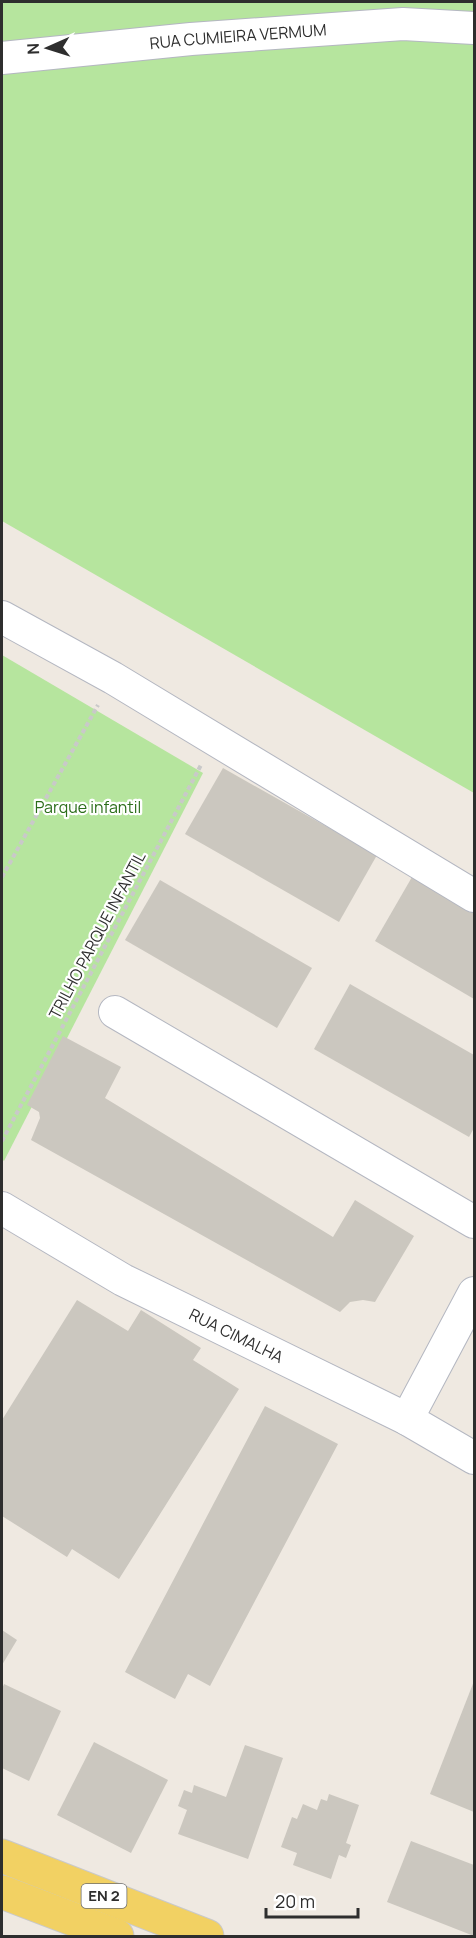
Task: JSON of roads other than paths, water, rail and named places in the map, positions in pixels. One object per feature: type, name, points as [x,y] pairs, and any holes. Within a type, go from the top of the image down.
[{"type":"main road","name":"EN 2","points":[[2,1856],[207,1936]]},
{"type":"main road","name":"EN 2","points":[[2,1892],[117,1936]]},
{"type":"street","name":"RUA CUMIEIRA VERMUM","points":[[2,58],[191,39],[397,13],[474,28]]},
{"type":"street","points":[[2,617],[113,678],[474,896]]},
{"type":"street","points":[[115,1012],[474,1222]]},
{"type":"street","name":"RUA CIMALHA","points":[[2,1208],[123,1280],[406,1419],[474,1458]]},
{"type":"street","points":[[406,1419],[474,1293]]},
{"type":"park label","name":"Parque infantil","points":[[88,807]]}]
